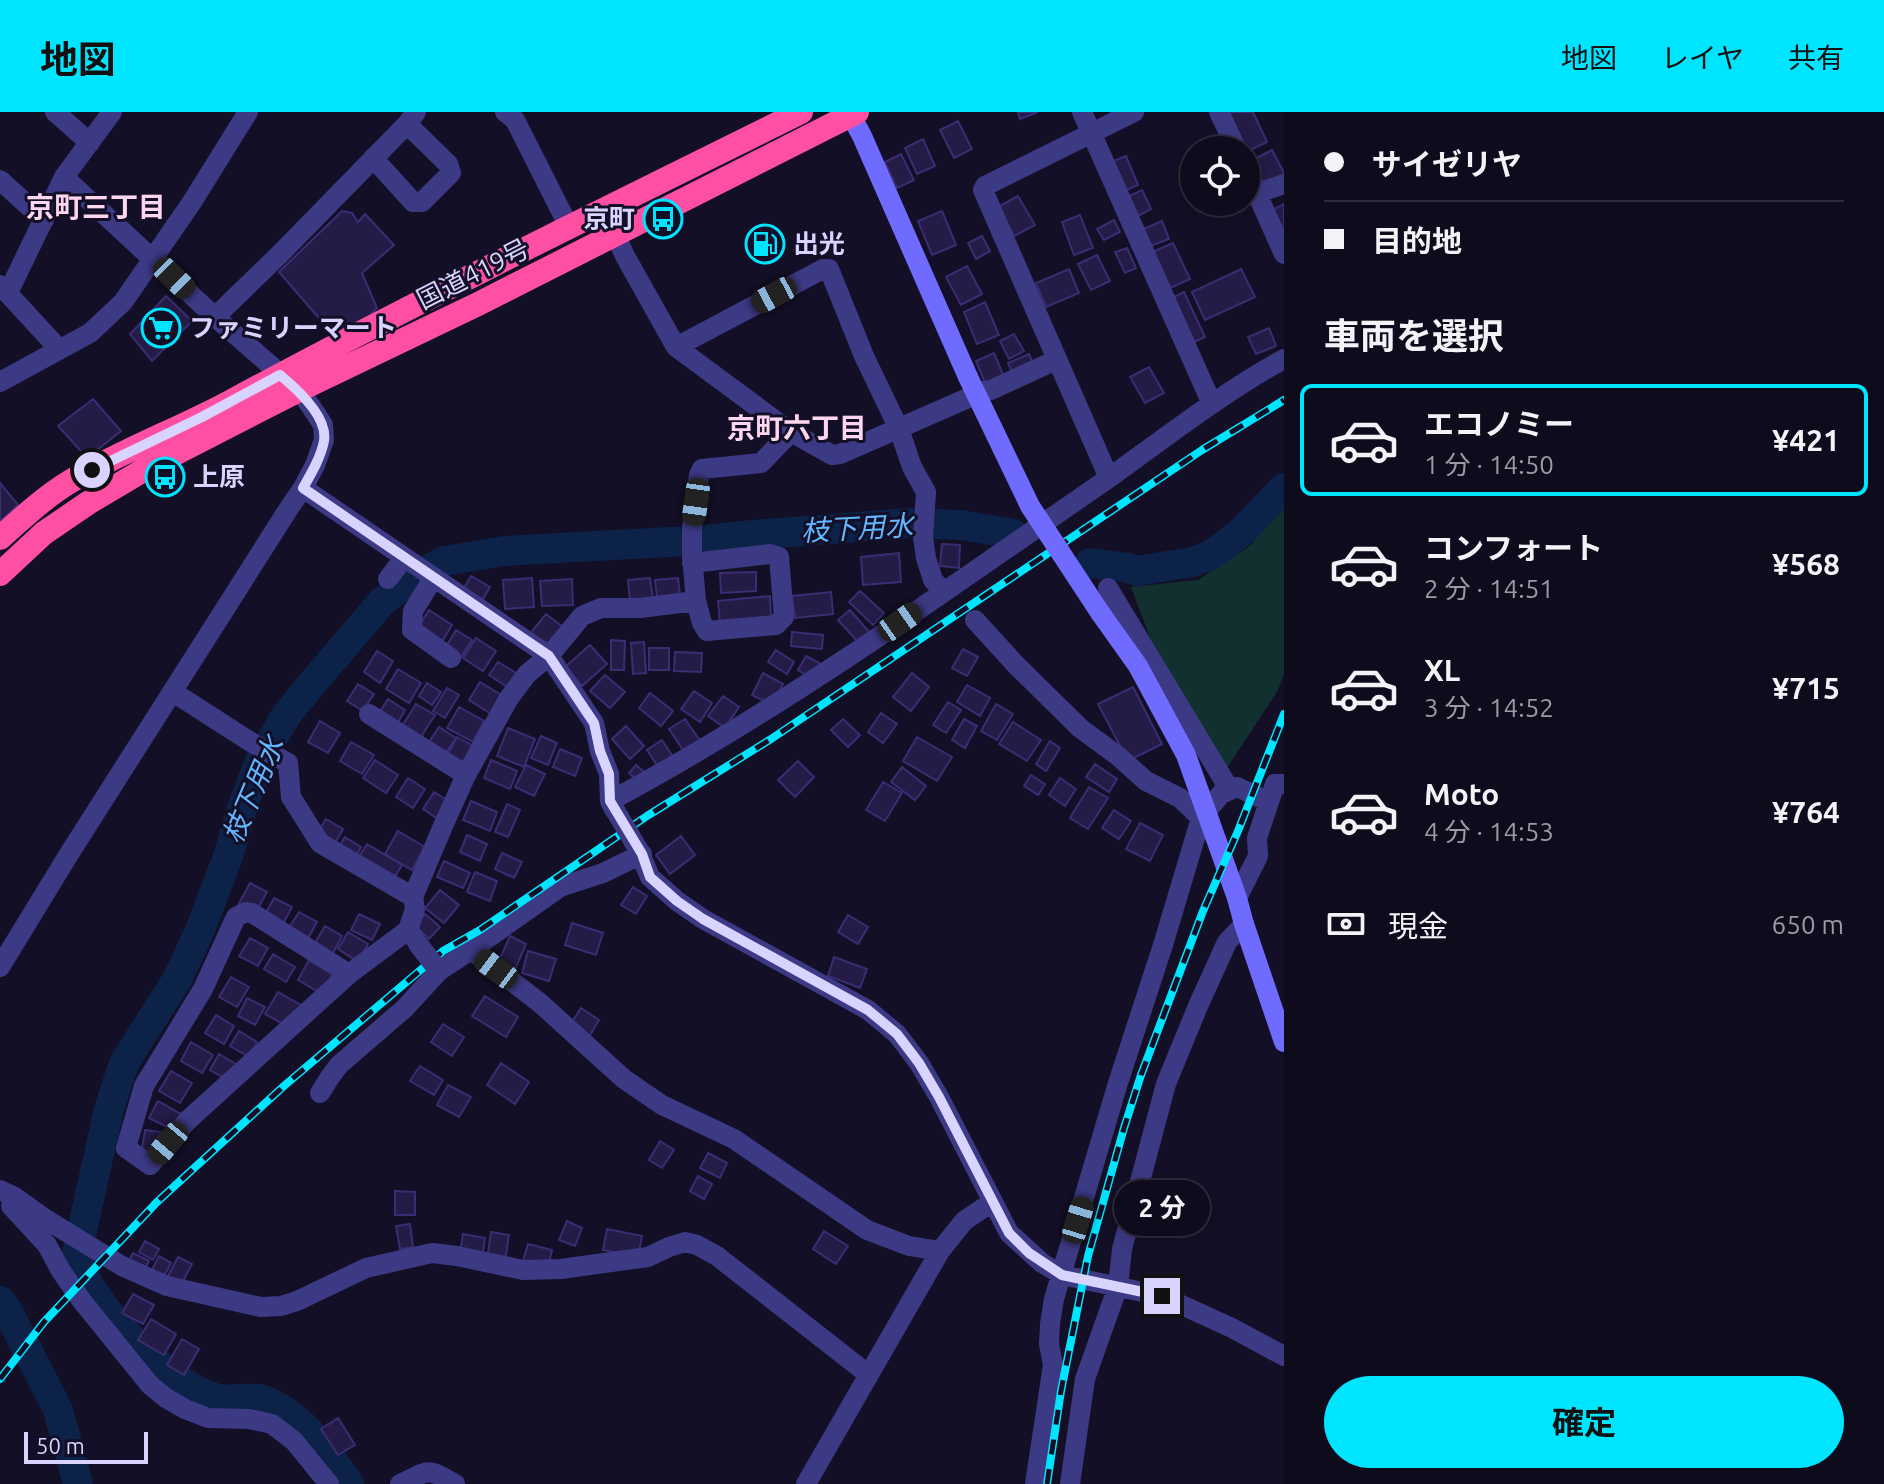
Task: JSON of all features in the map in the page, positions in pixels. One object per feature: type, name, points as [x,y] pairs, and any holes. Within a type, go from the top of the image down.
[{"type":"highway","name":"国道419号","points":[[0,538],[70,482],[801,112]]},
{"type":"highway","name":"国道419号","points":[[0,574],[44,533],[147,468],[852,113]]},
{"type":"street","points":[[55,112],[90,143]]},
{"type":"street","points":[[59,349],[4,289],[44,220],[64,177],[112,112]]},
{"type":"street","points":[[0,382],[90,333],[123,302],[192,202],[248,112]]},
{"type":"street","points":[[1082,112],[1212,404]]},
{"type":"street","points":[[1109,478],[983,190],[985,186],[1134,112]]},
{"type":"street","points":[[1219,112],[1230,136]]},
{"type":"street","points":[[852,113],[968,377],[1030,506],[1138,666],[1186,755],[1284,1042]]},
{"type":"street","points":[[517,115],[569,227]]},
{"type":"street","points":[[215,317],[411,118],[448,164],[451,173],[422,202],[413,202],[373,158]]},
{"type":"street","points":[[0,967],[303,488],[324,440],[323,425],[299,390],[64,177]]},
{"type":"street","points":[[0,180],[44,220]]},
{"type":"street","points":[[1260,192],[1284,184]]},
{"type":"street","points":[[1260,198],[1284,254]]},
{"type":"street","points":[[615,234],[676,347],[791,432],[832,455],[1056,360]]},
{"type":"street","points":[[676,347],[823,269],[829,269],[864,356],[899,429],[912,467],[926,492],[923,537],[926,558],[933,580],[944,592]]},
{"type":"street","points":[[613,806],[790,696],[1212,404],[1284,359]]},
{"type":"street","points":[[692,560],[770,554],[779,557],[784,617],[776,625],[707,631],[696,601],[692,560],[692,528],[702,469],[761,463],[791,432]]},
{"type":"street","points":[[303,488],[549,656],[594,723],[609,774],[613,806],[640,852],[650,877],[703,919],[868,1010],[897,1034],[939,1097],[1009,1233],[1029,1253],[1062,1275],[1162,1296],[1284,1356]]},
{"type":"street","points":[[388,579],[406,559]]},
{"type":"street","points":[[434,577],[413,611],[412,630],[451,658]]},
{"type":"street","points":[[1108,588],[1225,782],[1224,792]]},
{"type":"street","points":[[439,971],[413,937],[413,897],[466,775],[509,698],[527,674],[549,656],[582,616],[601,608],[640,608],[696,601]]},
{"type":"street","points":[[975,620],[1080,728],[1146,781],[1180,798],[1204,815]]},
{"type":"street","points":[[173,692],[288,763],[291,797],[320,843],[413,897]]},
{"type":"street","points":[[369,714],[466,775]]},
{"type":"street","points":[[1237,898],[1258,856],[1257,838],[1275,784],[1284,784]]},
{"type":"street","points":[[1035,1484],[1053,1365],[1049,1344],[1054,1299],[1118,1083],[1204,815],[1221,794],[1237,787],[1269,802]]},
{"type":"street","points":[[320,1093],[339,1065],[404,1009],[439,971],[560,887],[603,873],[640,852]]},
{"type":"street","points":[[349,974],[252,913],[246,912],[236,917],[203,989],[144,1086],[126,1148],[150,1165],[187,1121],[349,974],[413,937]]},
{"type":"street","points":[[1070,1484],[1085,1379],[1118,1286],[1122,1249],[1166,1084],[1227,942],[1244,924]]},
{"type":"street","points":[[471,950],[540,1003],[624,1079],[662,1105],[734,1139],[867,1230],[909,1246],[940,1251]]},
{"type":"street","points":[[0,1192],[13,1196],[122,1266],[167,1286],[261,1307],[281,1306],[366,1268],[432,1253],[523,1270],[561,1269],[648,1257],[685,1242],[717,1256],[869,1375]]},
{"type":"street","points":[[0,1192],[47,1245],[82,1301],[150,1385],[176,1404],[208,1418],[249,1419],[272,1424],[294,1441],[329,1484]]},
{"type":"street","points":[[806,1484],[940,1251],[964,1221],[992,1202]]},
{"type":"street","points":[[400,1484],[434,1471],[455,1484]]},
{"type":"green space","points":[[1284,498],[1284,674],[1277,692],[1223,774],[1151,640],[1131,587],[1198,580],[1250,546]]},
{"type":"building","points":[[1018,112],[1038,112],[1020,119]]},
{"type":"building","points":[[1224,112],[1253,112],[1267,142],[1260,145],[1260,136],[1237,136]]},
{"type":"building","points":[[958,121],[972,149],[954,158],[940,130]]},
{"type":"building","points":[[923,139],[935,166],[917,174],[905,148]]},
{"type":"building","points":[[1272,150],[1284,178],[1265,187],[1260,178],[1260,156]]},
{"type":"building","points":[[901,154],[914,180],[897,188],[885,162]]},
{"type":"building","points":[[1126,156],[1138,185],[1120,193],[1108,163]]},
{"type":"building","points":[[1142,190],[1151,209],[1136,217],[1127,197]]},
{"type":"building","points":[[1018,196],[1035,225],[1014,236],[998,207]]},
{"type":"building","points":[[1284,204],[1284,244],[1268,212]]},
{"type":"building","points":[[342,211],[352,213],[358,222],[365,214],[394,245],[362,273],[377,308],[352,334],[337,339],[279,272]]},
{"type":"building","points":[[942,211],[956,245],[932,255],[918,221]]},
{"type":"building","points":[[1080,215],[1093,248],[1074,255],[1062,222]]},
{"type":"building","points":[[1114,220],[1120,232],[1104,240],[1097,229]]},
{"type":"building","points":[[1162,221],[1169,239],[1148,247],[1141,230]]},
{"type":"building","points":[[982,236],[990,251],[976,259],[968,243]]},
{"type":"building","points":[[1173,243],[1190,279],[1166,290],[1150,253]]},
{"type":"building","points":[[1127,248],[1136,268],[1125,273],[1115,252]]},
{"type":"building","points":[[1097,255],[1110,281],[1091,290],[1078,264]]},
{"type":"building","points":[[967,266],[982,294],[961,305],[946,277]]},
{"type":"building","points":[[1069,269],[1079,293],[1046,307],[1036,283]]},
{"type":"building","points":[[1241,269],[1255,297],[1205,320],[1192,292]]},
{"type":"building","points":[[1184,292],[1205,337],[1188,345],[1167,300]]},
{"type":"building","name":"ファミリーマート","points":[[166,296],[192,321],[152,361],[130,334]]},
{"type":"building","points":[[985,302],[999,335],[977,344],[964,312]]},
{"type":"building","points":[[1269,328],[1276,346],[1256,354],[1248,337]]},
{"type":"building","points":[[1014,334],[1024,351],[1009,359],[1000,341]]},
{"type":"building","points":[[994,353],[1006,382],[988,390],[976,361]]},
{"type":"building","points":[[1029,354],[1035,369],[1014,377],[1008,363]]},
{"type":"building","points":[[1149,367],[1164,393],[1145,403],[1130,377]]},
{"type":"building","points":[[93,399],[121,431],[87,458],[58,426]]},
{"type":"building","points":[[0,483],[18,505],[0,521]]},
{"type":"building","points":[[942,544],[960,545],[959,568],[940,566]]},
{"type":"building","points":[[899,553],[901,582],[863,585],[861,557]]},
{"type":"building","points":[[756,572],[756,591],[721,593],[720,573]]},
{"type":"building","points":[[471,576],[490,587],[480,604],[461,593]]},
{"type":"building","points":[[532,578],[534,607],[505,609],[503,580]]},
{"type":"building","points":[[650,578],[653,598],[630,601],[628,580]]},
{"type":"building","points":[[678,578],[680,595],[657,597],[655,580]]},
{"type":"building","points":[[572,579],[573,605],[542,606],[540,581]]},
{"type":"building","points":[[860,591],[884,613],[873,625],[849,602]]},
{"type":"building","points":[[831,592],[833,614],[795,618],[792,596]]},
{"type":"building","points":[[770,596],[771,620],[720,623],[718,601]]},
{"type":"building","points":[[429,610],[452,625],[440,645],[417,629]]},
{"type":"building","points":[[850,610],[870,633],[859,643],[838,620]]},
{"type":"building","points":[[546,614],[568,631],[551,653],[529,635]]},
{"type":"building","points":[[456,630],[472,640],[459,660],[444,650]]},
{"type":"building","points":[[792,632],[823,635],[822,649],[791,646]]},
{"type":"building","points":[[476,638],[496,651],[483,671],[463,658]]},
{"type":"building","points":[[611,640],[625,641],[624,670],[611,670]]},
{"type":"building","points":[[644,642],[646,673],[633,674],[631,643]]},
{"type":"building","points":[[590,645],[607,664],[582,686],[565,667]]},
{"type":"building","points":[[649,648],[669,648],[669,670],[649,670]]},
{"type":"building","points":[[963,649],[978,657],[967,676],[952,668]]},
{"type":"building","points":[[776,650],[794,662],[787,674],[768,662]]},
{"type":"building","points":[[377,651],[393,661],[380,683],[364,672]]},
{"type":"building","points":[[675,652],[702,653],[701,672],[674,671]]},
{"type":"building","points":[[806,656],[821,664],[812,679],[798,670]]},
{"type":"building","points":[[498,662],[521,676],[512,690],[489,675]]},
{"type":"building","points":[[398,669],[421,683],[409,703],[386,689]]},
{"type":"building","points":[[763,673],[783,684],[772,705],[752,695]]},
{"type":"building","points":[[912,673],[929,687],[911,711],[893,697]]},
{"type":"building","points":[[605,675],[625,692],[610,708],[590,691]]},
{"type":"building","points":[[480,682],[506,698],[494,716],[469,700]]},
{"type":"building","points":[[427,683],[441,692],[432,705],[419,696]]},
{"type":"building","points":[[358,684],[374,694],[363,711],[347,701]]},
{"type":"building","points":[[967,685],[990,698],[980,716],[957,702]]},
{"type":"building","points":[[1133,687],[1162,744],[1128,761],[1098,704]]},
{"type":"building","points":[[447,688],[459,695],[445,718],[433,711]]},
{"type":"building","points":[[694,691],[712,703],[700,722],[681,709]]},
{"type":"building","points":[[650,693],[673,711],[661,726],[639,708]]},
{"type":"building","points":[[723,696],[739,707],[725,728],[708,716]]},
{"type":"building","points":[[388,699],[405,710],[396,726],[378,715]]},
{"type":"building","points":[[948,702],[961,710],[946,733],[933,725]]},
{"type":"building","points":[[416,704],[435,715],[417,743],[399,731]]},
{"type":"building","points":[[996,704],[1013,714],[997,740],[981,731]]},
{"type":"building","points":[[459,707],[484,721],[473,742],[447,728]]},
{"type":"building","points":[[881,713],[897,724],[883,743],[868,732]]},
{"type":"building","points":[[685,719],[701,742],[685,753],[669,729]]},
{"type":"building","points":[[843,719],[860,735],[848,747],[831,730]]},
{"type":"building","points":[[964,719],[977,726],[965,748],[952,740]]},
{"type":"building","points":[[320,721],[340,733],[328,753],[308,742]]},
{"type":"building","points":[[1013,722],[1041,740],[1027,761],[999,744]]},
{"type":"building","points":[[626,726],[644,746],[630,759],[612,739]]},
{"type":"building","points":[[439,727],[456,738],[443,757],[426,747]]},
{"type":"building","points":[[508,728],[535,739],[524,767],[497,756]]},
{"type":"building","points":[[541,736],[557,743],[548,765],[531,758]]},
{"type":"building","points":[[457,737],[475,747],[463,769],[445,760]]},
{"type":"building","points":[[917,737],[952,757],[937,781],[903,761]]},
{"type":"building","points":[[662,740],[675,760],[660,770],[647,750]]},
{"type":"building","points":[[1050,741],[1060,748],[1046,771],[1036,764]]},
{"type":"building","points":[[351,742],[374,755],[362,774],[340,761]]},
{"type":"building","points":[[560,749],[582,758],[575,776],[553,767]]},
{"type":"building","points":[[375,760],[398,775],[386,793],[363,778]]},
{"type":"building","points":[[491,760],[517,771],[510,789],[484,778]]},
{"type":"building","points":[[798,761],[814,777],[795,797],[778,780]]},
{"type":"building","points":[[1095,764],[1117,779],[1109,792],[1086,777]]},
{"type":"building","points":[[526,765],[545,774],[534,796],[515,787]]},
{"type":"building","points":[[636,765],[648,775],[640,783],[629,773]]},
{"type":"building","points":[[902,767],[926,786],[915,800],[891,782]]},
{"type":"building","points":[[1031,775],[1045,784],[1038,795],[1024,786]]},
{"type":"building","points":[[408,778],[425,789],[413,808],[396,797]]},
{"type":"building","points":[[1060,778],[1076,789],[1065,806],[1049,795]]},
{"type":"building","points":[[883,782],[902,793],[885,821],[866,810]]},
{"type":"building","points":[[1089,787],[1108,798],[1088,829],[1070,818]]},
{"type":"building","points":[[434,792],[452,803],[441,821],[423,809]]},
{"type":"building","points":[[471,801],[497,812],[490,831],[463,820]]},
{"type":"building","points":[[507,804],[520,810],[508,837],[495,832]]},
{"type":"building","points":[[1114,810],[1131,821],[1119,839],[1102,828]]},
{"type":"building","points":[[326,819],[343,829],[335,843],[317,833]]},
{"type":"building","points":[[1140,823],[1163,835],[1150,861],[1126,849]]},
{"type":"building","points":[[398,831],[425,847],[412,870],[385,854]]},
{"type":"building","points":[[467,835],[487,844],[480,861],[460,852]]},
{"type":"building","points":[[681,836],[695,855],[670,874],[656,855]]},
{"type":"building","points":[[345,837],[361,847],[354,860],[337,850]]},
{"type":"building","points":[[367,844],[402,865],[393,880],[357,860]]},
{"type":"building","points":[[502,853],[522,862],[514,878],[495,869]]},
{"type":"building","points":[[444,861],[470,873],[463,888],[437,877]]},
{"type":"building","points":[[475,872],[497,881],[490,901],[467,892]]},
{"type":"building","points":[[250,883],[267,892],[255,914],[238,905]]},
{"type":"building","points":[[633,887],[647,896],[636,914],[621,905]]},
{"type":"building","points":[[440,890],[459,905],[444,923],[425,908]]},
{"type":"building","points":[[274,898],[292,907],[282,926],[264,916]]},
{"type":"building","points":[[299,912],[317,922],[306,942],[287,931]]},
{"type":"building","points":[[359,914],[380,924],[372,940],[351,930]]},
{"type":"building","points":[[425,914],[440,927],[429,939],[415,926]]},
{"type":"building","points":[[848,915],[868,927],[858,944],[838,932]]},
{"type":"building","points":[[572,923],[603,933],[596,955],[565,945]]},
{"type":"building","points":[[325,926],[342,936],[331,957],[313,946]]},
{"type":"building","points":[[348,932],[368,944],[358,962],[338,949]]},
{"type":"building","points":[[510,936],[526,944],[514,972],[497,965]]},
{"type":"building","points":[[250,938],[268,948],[258,966],[239,956]]},
{"type":"building","points":[[528,951],[556,959],[549,981],[522,973]]},
{"type":"building","points":[[273,954],[295,967],[286,982],[264,969]]},
{"type":"building","points":[[834,957],[867,969],[860,988],[828,976]]},
{"type":"building","points":[[309,960],[333,973],[322,994],[298,980]]},
{"type":"building","points":[[231,977],[249,987],[237,1007],[219,997]]},
{"type":"building","points":[[278,992],[301,1005],[288,1027],[265,1014]]},
{"type":"building","points":[[485,996],[518,1017],[506,1037],[472,1016]]},
{"type":"building","points":[[247,998],[265,1007],[255,1025],[238,1016]]},
{"type":"building","points":[[581,1008],[599,1020],[587,1040],[568,1028]]},
{"type":"building","points":[[216,1015],[234,1026],[224,1044],[205,1033]]},
{"type":"building","points":[[443,1024],[464,1037],[452,1056],[431,1042]]},
{"type":"building","points":[[239,1031],[257,1042],[249,1057],[230,1046]]},
{"type":"building","points":[[191,1042],[213,1055],[202,1073],[181,1061]]},
{"type":"building","points":[[219,1054],[236,1064],[227,1080],[210,1070]]},
{"type":"building","points":[[501,1063],[529,1082],[515,1104],[487,1085]]},
{"type":"building","points":[[420,1066],[443,1080],[434,1095],[410,1081]]},
{"type":"building","points":[[171,1071],[192,1083],[180,1103],[159,1091]]},
{"type":"building","points":[[448,1085],[471,1097],[459,1117],[437,1105]]},
{"type":"building","points":[[158,1101],[181,1114],[173,1130],[149,1118]]},
{"type":"building","points":[[145,1130],[160,1132],[155,1157],[141,1154]]},
{"type":"building","points":[[660,1141],[674,1150],[662,1168],[649,1160]]},
{"type":"building","points":[[708,1153],[727,1163],[720,1178],[700,1168]]},
{"type":"building","points":[[698,1176],[712,1184],[704,1199],[690,1191]]},
{"type":"building","points":[[395,1191],[415,1192],[415,1215],[395,1215]]},
{"type":"building","points":[[567,1221],[582,1228],[575,1246],[559,1240]]},
{"type":"building","points":[[410,1224],[413,1247],[400,1249],[396,1226]]},
{"type":"building","points":[[607,1229],[642,1236],[638,1257],[603,1250]]},
{"type":"building","points":[[824,1231],[848,1246],[836,1264],[813,1249]]},
{"type":"building","points":[[491,1232],[509,1235],[505,1262],[487,1260]]},
{"type":"building","points":[[463,1234],[485,1238],[482,1257],[460,1253]]},
{"type":"building","points":[[145,1241],[159,1249],[153,1260],[139,1252]]},
{"type":"building","points":[[528,1244],[552,1250],[548,1268],[523,1261]]},
{"type":"building","points":[[133,1253],[149,1261],[143,1273],[127,1264]]},
{"type":"building","points":[[159,1256],[171,1263],[162,1280],[150,1274]]},
{"type":"building","points":[[178,1257],[192,1264],[181,1285],[167,1278]]},
{"type":"building","points":[[133,1294],[154,1305],[143,1324],[122,1313]]},
{"type":"building","points":[[151,1319],[176,1334],[164,1355],[138,1340]]},
{"type":"building","points":[[182,1339],[199,1349],[184,1375],[167,1365]]},
{"type":"building","points":[[338,1418],[355,1445],[338,1455],[321,1429]]},
{"type":"waterway","name":"枝下用水","points":[[1090,563],[1137,571],[1192,562],[1211,555],[1239,534],[1284,488]]},
{"type":"waterway","name":"枝下用水","points":[[349,1484],[314,1437],[282,1409],[263,1400],[215,1398],[195,1389],[153,1360],[114,1320],[76,1258],[109,1109],[124,1063],[178,978],[229,854],[261,758],[287,714],[381,603],[404,584],[444,561],[504,551],[707,540],[908,523],[961,525],[1013,534]]},
{"type":"waterway","points":[[0,1301],[58,1410],[78,1484]]},
{"type":"railway","points":[[0,1379],[44,1322],[157,1202],[285,1085],[443,951],[480,930],[647,816],[771,739],[1202,450],[1284,400]]},
{"type":"railway","points":[[1047,1484],[1061,1391],[1088,1256],[1124,1128],[1203,911],[1284,714]]},
{"type":"place","name":"京町","points":[[663,219]]},
{"type":"place","name":"出光","points":[[765,244]]},
{"type":"place","name":"ファミリーマート","points":[[161,328]]},
{"type":"place","name":"上原","points":[[165,477]]},
{"type":"district","name":"京町三丁目","points":[[96,207]]},
{"type":"district","name":"京町六丁目","points":[[797,428]]},
{"type":"route","points":[[92,470],[280,375],[299,390],[323,425],[324,440],[303,488],[549,656],[594,723],[609,774],[610,801],[642,854],[650,877],[703,919],[868,1010],[897,1034],[939,1097],[1009,1233],[1029,1253],[1062,1275],[1162,1296]]}]
